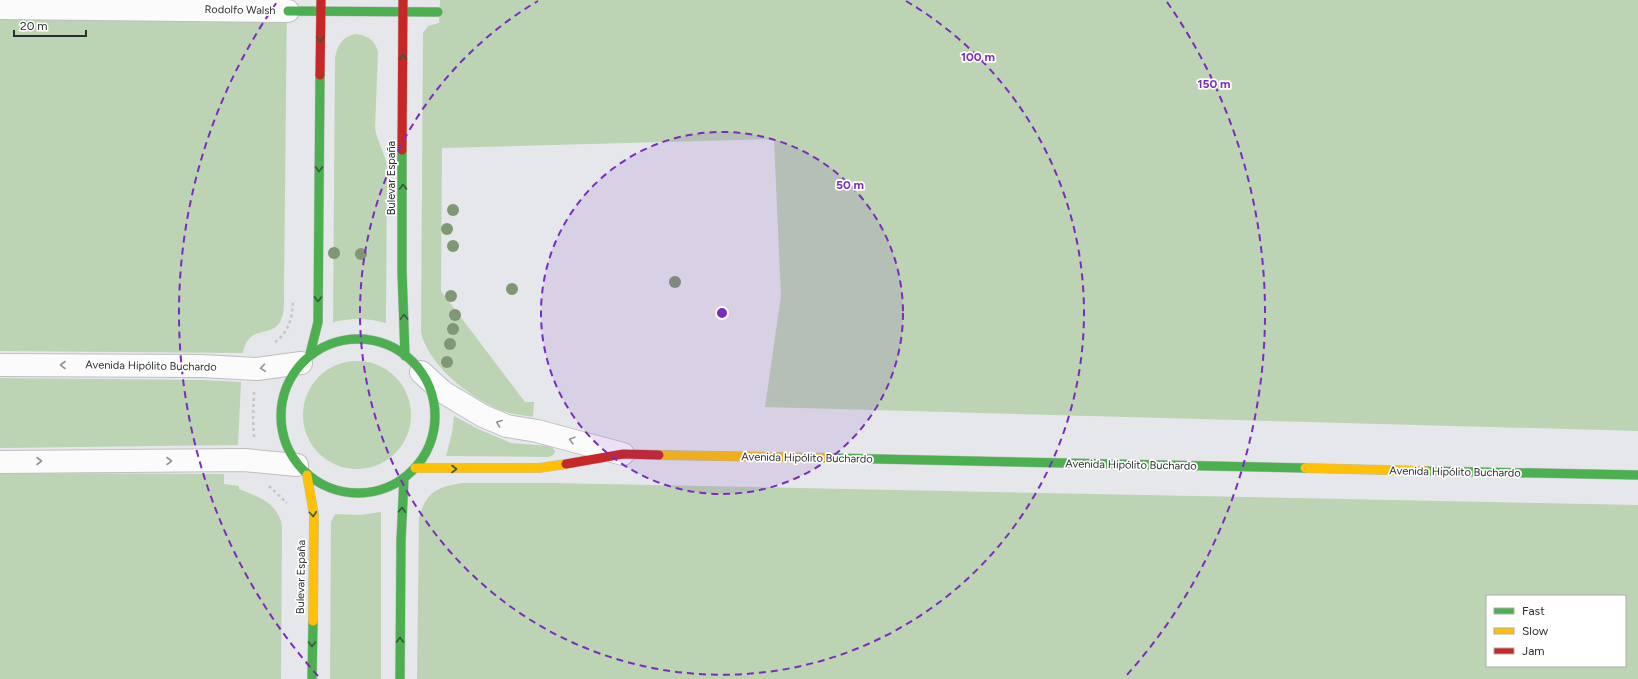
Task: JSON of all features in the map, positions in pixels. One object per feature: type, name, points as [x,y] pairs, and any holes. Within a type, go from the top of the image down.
[{"type":"main road","points":[[306,358],[318,322],[321,0]]},
{"type":"main road","name":"Bulevar España","points":[[403,0],[402,272],[405,356]]},
{"type":"main road","points":[[288,11],[438,12]]},
{"type":"main road","points":[[361,339],[388,345],[405,356],[412,360],[421,372],[429,385],[433,399],[435,414],[434,429],[424,457],[404,478],[391,486],[377,491],[363,494],[348,493],[333,490],[320,484],[302,470],[283,439],[280,426],[282,398],[286,385],[293,373],[306,358],[334,342],[361,339]]},
{"type":"main road","name":"Avenida Hipólito Buchardo","points":[[415,468],[539,468],[623,454],[1638,475]]},
{"type":"main road","name":"Bulevar España","points":[[302,470],[314,515],[312,679]]},
{"type":"main road","points":[[400,679],[401,541],[404,478]]},
{"type":"street","name":"Rodolfo Walsh","points":[[0,8],[288,11]]},
{"type":"street","name":"Avenida Hipólito Buchardo","points":[[0,365],[202,366],[257,369],[306,358]]},
{"type":"street","name":"Avenida Hipólito Buchardo","points":[[421,372],[443,392],[483,416],[507,426],[537,431],[623,454]]},
{"type":"street","points":[[0,462],[244,460],[302,470]]},
{"type":"green space","points":[[0,0],[287,0],[284,309],[281,320],[277,326],[255,334],[246,344],[243,353],[0,351]]},
{"type":"green space","points":[[440,0],[1638,0],[1638,431],[765,407],[781,296],[774,139],[442,148],[441,291],[525,402],[534,402],[533,417],[500,410],[463,388],[441,368],[425,344],[421,332],[423,33],[428,26],[439,23]]},
{"type":"green space","points":[[355,34],[367,37],[373,41],[378,52],[375,128],[387,167],[386,323],[360,319],[333,322],[335,58],[337,50],[343,40],[350,35]]},
{"type":"green space","points":[[357,361],[378,365],[395,377],[407,394],[411,415],[407,436],[395,453],[378,465],[357,469],[336,465],[319,453],[307,436],[303,415],[307,394],[319,377],[336,365]]},
{"type":"green space","points":[[0,378],[203,380],[241,382],[238,445],[0,448]]},
{"type":"green space","points":[[454,416],[478,429],[511,443],[549,446],[552,447],[555,452],[549,457],[446,456],[452,433]]},
{"type":"green space","points":[[0,473],[224,474],[224,484],[239,486],[239,489],[260,498],[272,506],[280,518],[282,526],[281,679],[0,679]]},
{"type":"green space","points":[[462,483],[553,483],[1638,505],[1638,679],[417,679],[419,518],[425,502],[429,497],[434,492],[446,486]]},
{"type":"green space","points":[[381,512],[381,679],[330,679],[331,522],[335,514],[360,515]]},
{"type":"traffic: fast","points":[[288,11],[438,12]]},
{"type":"traffic: fast","points":[[310,354],[318,322],[320,75]]},
{"type":"traffic: fast","points":[[402,150],[402,272],[405,356]]},
{"type":"traffic: fast","points":[[350,339],[366,339],[388,344],[413,361],[430,386],[434,401],[435,416],[434,431],[430,446],[413,471],[388,488],[366,493],[350,493],[328,488],[309,476],[298,465],[286,446],[281,424],[281,408],[286,386],[298,367],[309,356],[328,344],[350,339]]},
{"type":"traffic: fast","points":[[832,458],[1305,468]]},
{"type":"traffic: fast","points":[[1426,471],[1638,475]]},
{"type":"traffic: fast","points":[[400,679],[401,541],[404,478]]},
{"type":"traffic: fast","points":[[312,679],[313,621]]},
{"type":"traffic: slow","points":[[659,455],[832,458]]},
{"type":"traffic: slow","points":[[415,468],[539,468],[566,464]]},
{"type":"traffic: slow","points":[[1305,468],[1426,471]]},
{"type":"traffic: slow","points":[[307,475],[314,515],[313,621]]},
{"type":"traffic: jam","points":[[320,75],[321,0]]},
{"type":"traffic: jam","points":[[402,150],[403,0]]},
{"type":"traffic: jam","points":[[566,464],[623,454],[659,455]]}]
